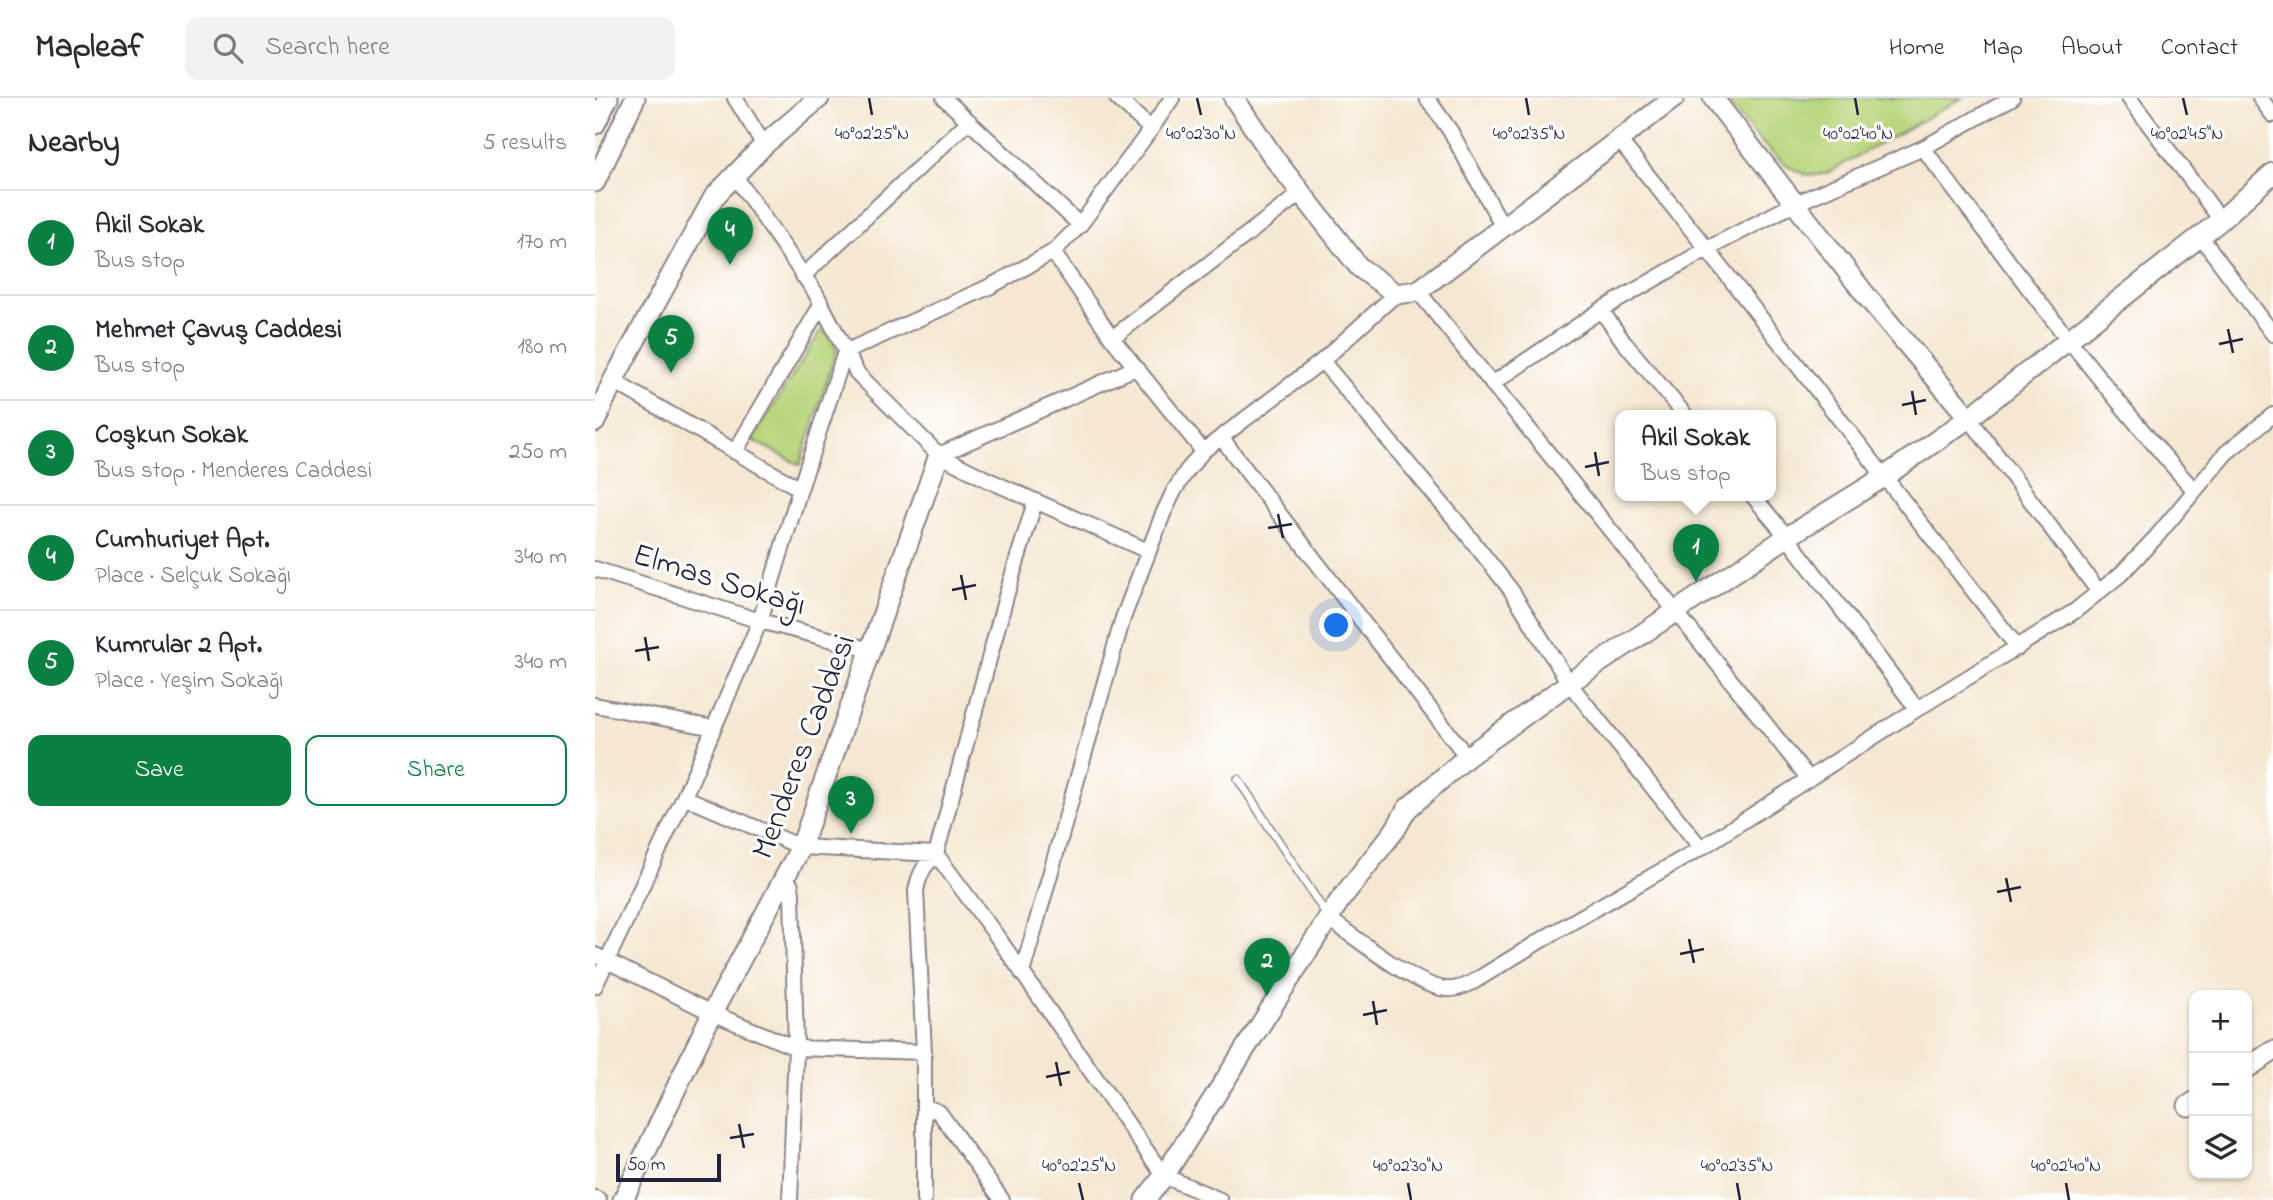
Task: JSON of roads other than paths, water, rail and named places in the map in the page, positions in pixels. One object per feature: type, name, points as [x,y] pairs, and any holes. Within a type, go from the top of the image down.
[{"type":"street","points":[[595,124],[608,98]]},
{"type":"street","points":[[595,182],[635,98]]},
{"type":"street","points":[[736,98],[764,145]]},
{"type":"street","points":[[595,422],[613,382],[714,197],[764,145],[819,98]]},
{"type":"street","points":[[944,98],[1080,225]]},
{"type":"street","points":[[1117,98],[1151,129]]},
{"type":"street","points":[[595,986],[602,958],[684,797],[760,621],[845,352],[991,286],[1053,252],[1080,225],[1172,98]]},
{"type":"street","points":[[1234,98],[1274,158],[1359,267],[1397,294]]},
{"type":"street","points":[[1427,98],[1451,132],[1503,227]]},
{"type":"street","points":[[1022,973],[1123,618],[1174,491],[1186,472],[1203,452],[1322,361],[1397,294],[1418,291],[1674,98]]},
{"type":"street","points":[[1713,98],[1868,298],[1969,418],[2099,592]]},
{"type":"street","points":[[1492,384],[1601,310],[1707,249],[1794,204],[1923,148],[2012,98]]},
{"type":"street","points":[[2129,98],[2221,220]]},
{"type":"street","points":[[2260,98],[2273,115]]},
{"type":"street","points":[[803,276],[969,121]]},
{"type":"street","points":[[1619,139],[2018,648]]},
{"type":"street","points":[[1923,148],[2068,342],[2194,491]]},
{"type":"street","points":[[1145,1200],[1164,1176],[1340,900],[1395,830],[1407,809],[1467,757],[1569,683],[1787,537],[1884,477],[1969,418],[2200,237],[2273,173]]},
{"type":"street","points":[[735,176],[821,305],[857,373],[939,455],[1035,502],[1149,551]]},
{"type":"street","points":[[1112,338],[1301,193]]},
{"type":"street","points":[[2200,237],[2273,334]]},
{"type":"street","points":[[1053,252],[1112,338],[1203,452]]},
{"type":"street","points":[[1418,291],[1809,779]]},
{"type":"street","points":[[735,452],[821,305]]},
{"type":"street","points":[[1601,310],[1623,341],[1681,410]]},
{"type":"street","points":[[1322,361],[1433,492],[1511,590],[1569,683],[1701,848]]},
{"type":"street","points":[[939,455],[1135,368]]},
{"type":"street","points":[[613,382],[800,489]]},
{"type":"street","points":[[1328,918],[1397,967],[1434,987],[1448,990],[1462,988],[1701,848],[1917,709],[2057,624],[2120,574],[2157,536],[2235,445],[2273,415]]},
{"type":"street","points":[[1221,437],[1467,757]]},
{"type":"street","name":"Menderes Caddesi","points":[[623,1200],[712,1013],[801,847],[939,455]]},
{"type":"street","points":[[1757,501],[1917,709]]},
{"type":"street","points":[[924,1200],[924,1052],[916,891],[918,877],[923,866],[936,854],[1007,593],[1035,502]]},
{"type":"street","name":"Elmas Sokağı","points":[[595,569],[760,621],[871,650]]},
{"type":"street","points":[[595,705],[714,728]]},
{"type":"street","points":[[684,797],[801,847],[936,854]]},
{"type":"street","points":[[936,854],[1164,1176],[1220,1200]]},
{"type":"street","points":[[785,876],[791,886],[792,895],[796,1048],[790,1200]]},
{"type":"street","points":[[602,958],[712,1013],[796,1048],[924,1052]]},
{"type":"street","points":[[2252,1065],[2273,1051]]},
{"type":"street","points":[[924,1106],[939,1112],[1002,1200]]},
{"type":"lane","points":[[1238,779],[1328,918]]},
{"type":"place","name":"Cumhuriyet Apt.","points":[[730,265]]},
{"type":"place","name":"Kumrular 2 Apt.","points":[[671,373]]},
{"type":"place","name":"Akil Sokak","points":[[1696,582]]},
{"type":"place","name":"Coşkun Sokak","points":[[851,834]]},
{"type":"place","name":"Mehmet Çavuş Caddesi","points":[[1267,996]]}]
